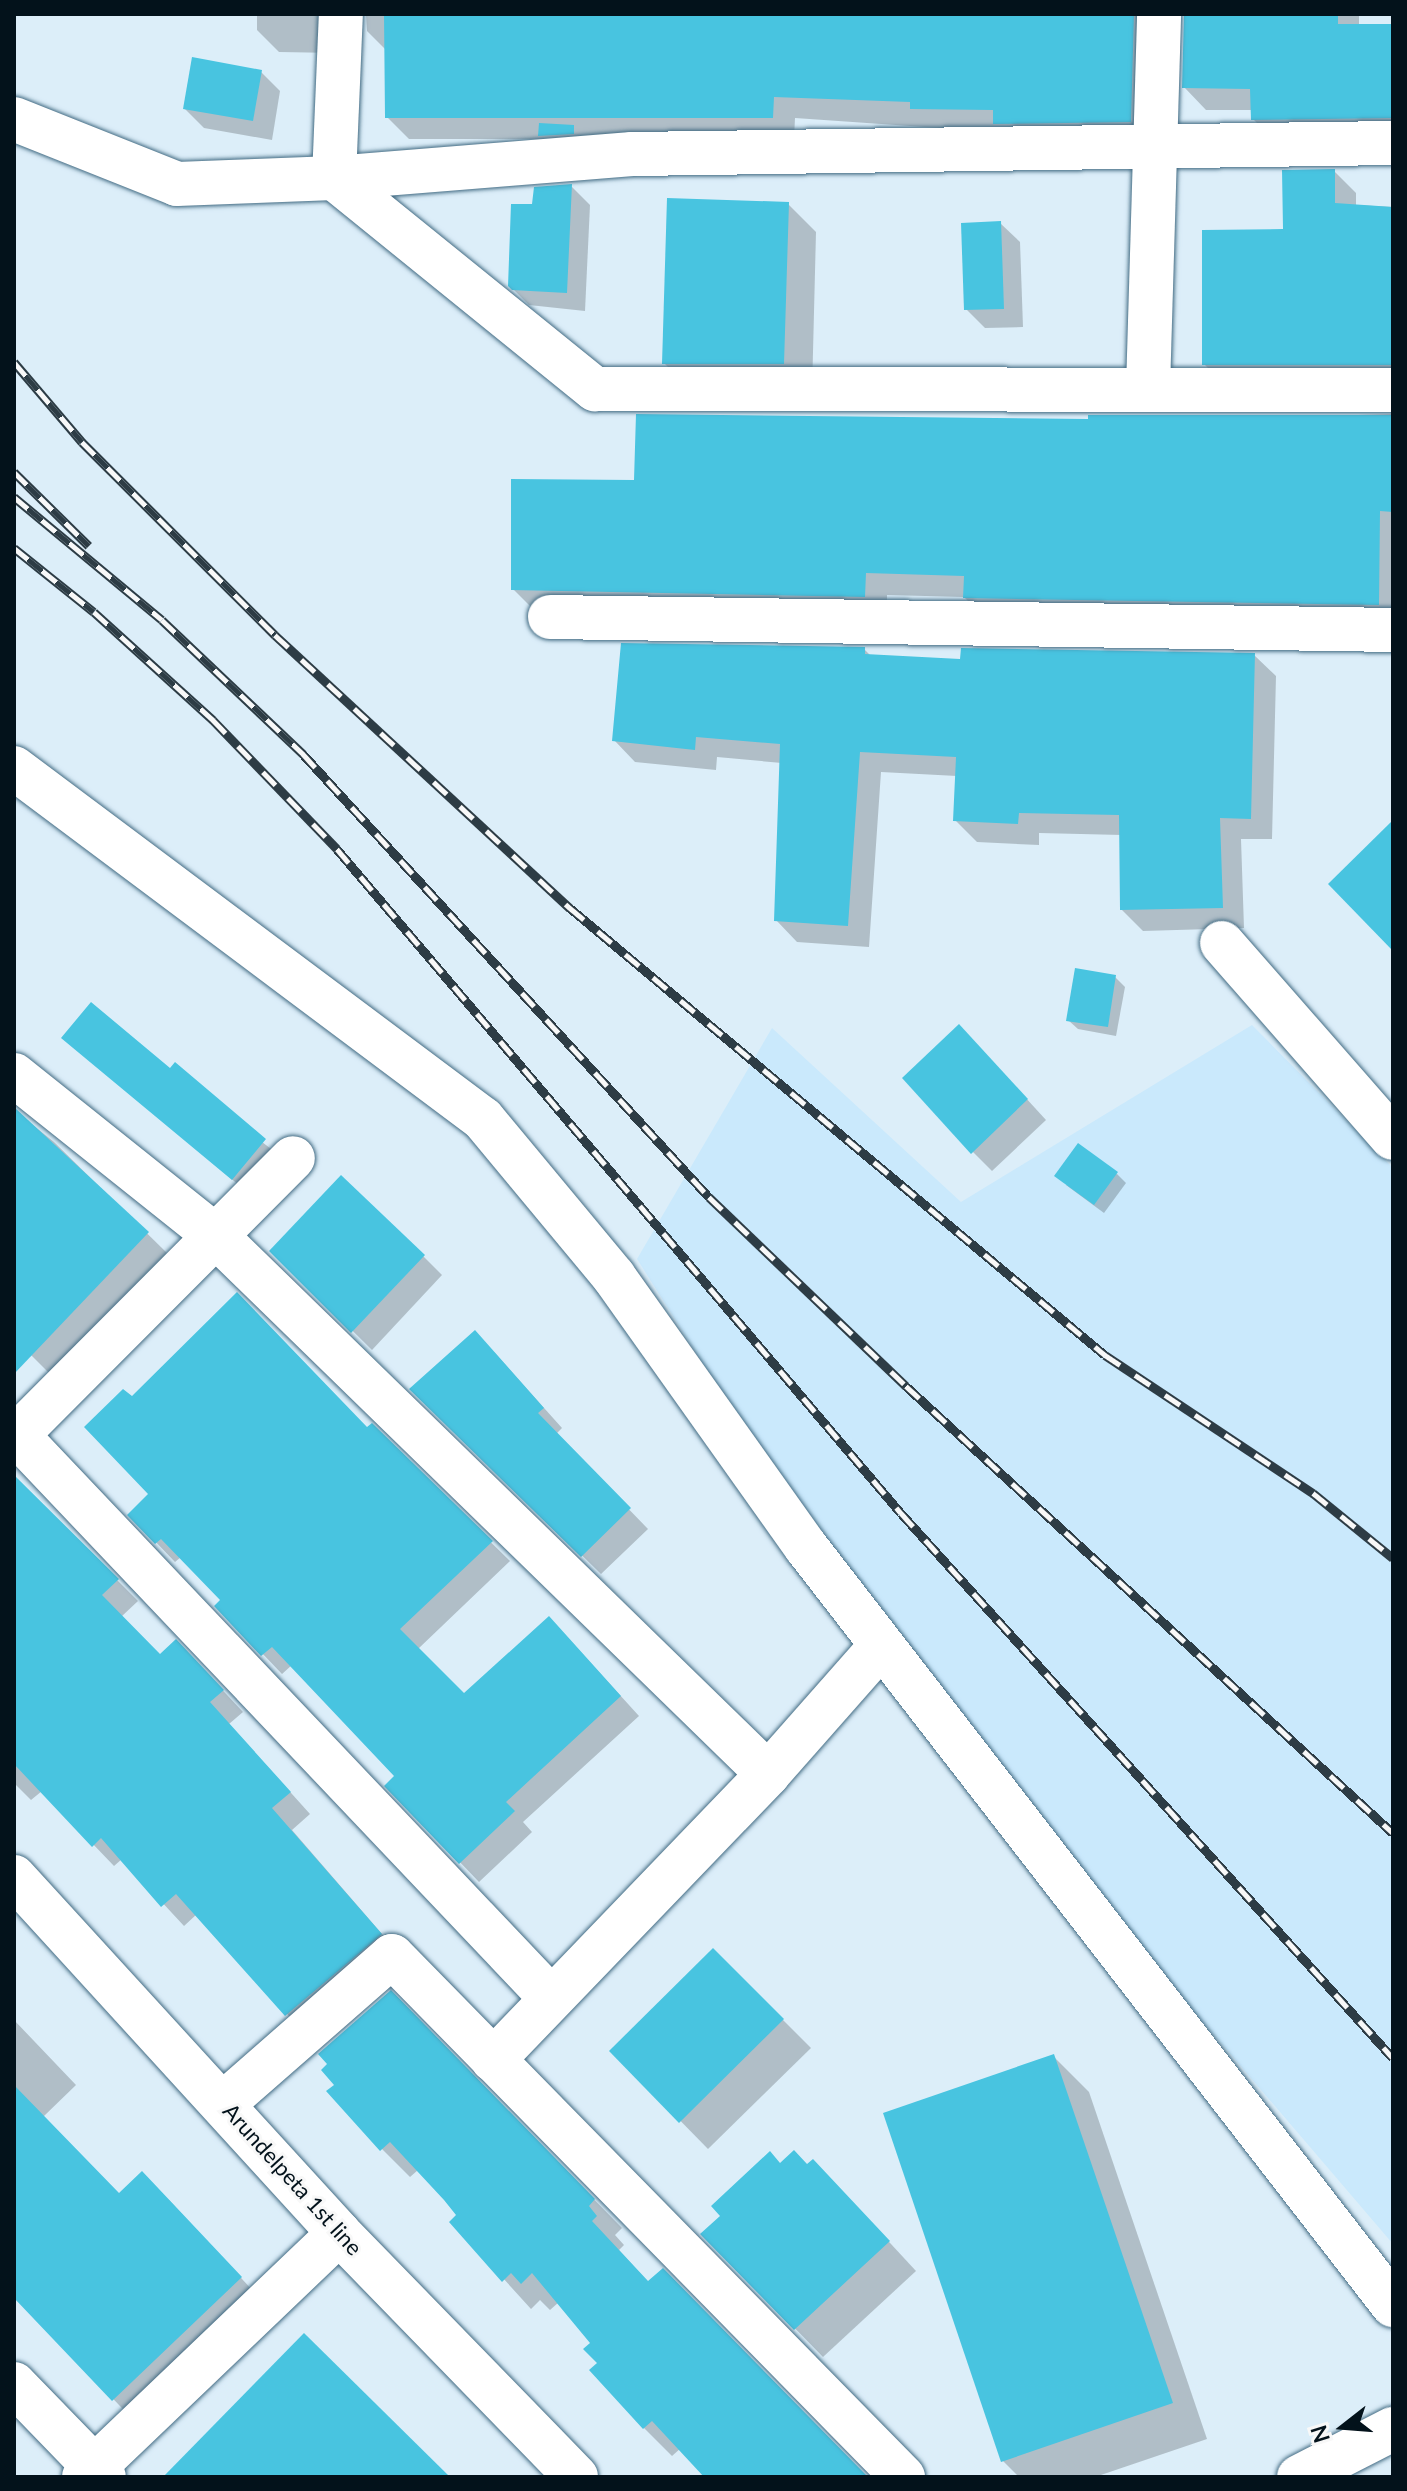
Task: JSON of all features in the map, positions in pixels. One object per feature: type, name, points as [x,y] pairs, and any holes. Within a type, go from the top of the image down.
[{"type":"street","points":[[334,178],[341,14]]},
{"type":"street","points":[[1148,389],[1158,145],[1159,14]]},
{"type":"street","points":[[14,119],[177,184],[334,178],[632,154],[1393,143]]},
{"type":"street","points":[[334,178],[595,389],[1393,390]]},
{"type":"street","points":[[550,617],[1393,630]]},
{"type":"street","points":[[14,768],[483,1119],[614,1277],[881,1646],[1393,2305]]},
{"type":"street","points":[[1222,943],[1393,1138]]},
{"type":"street","points":[[14,1075],[218,1238],[768,1774]]},
{"type":"street","points":[[293,1158],[218,1238],[15,1435],[550,1997]]},
{"type":"street","points":[[493,2060],[550,1997],[768,1774],[881,1646]]},
{"type":"street","name":"Arundelpeta 1st line","points":[[14,1877],[224,2103],[339,2233],[576,2477]]},
{"type":"street","points":[[224,2103],[392,1956],[903,2477]]},
{"type":"street","points":[[14,2384],[94,2474],[339,2233]]},
{"type":"street","points":[[1299,2477],[1393,2429]]},
{"type":"shaded area","points":[[1252,1025],[1393,1168],[1393,2244],[881,1646],[637,1259],[772,1028],[961,1202]]},
{"type":"building","points":[[384,14],[1134,14],[1131,122],[993,124],[993,110],[910,109],[910,102],[774,97],[773,118],[385,118]]},
{"type":"building","points":[[1184,14],[1338,14],[1338,24],[1393,24],[1393,118],[1251,120],[1250,89],[1182,88]]},
{"type":"building","points":[[192,57],[262,70],[253,121],[183,109]]},
{"type":"building","points":[[539,123],[574,125],[574,134],[538,136]]},
{"type":"building","points":[[1335,169],[1335,203],[1393,207],[1393,365],[1202,365],[1202,230],[1283,229],[1282,170]]},
{"type":"building","points":[[572,184],[567,293],[512,290],[508,286],[511,204],[532,204],[534,187]]},
{"type":"building","points":[[667,198],[789,202],[784,364],[662,364]]},
{"type":"building","points":[[1001,221],[1004,309],[964,310],[961,223]]},
{"type":"building","points":[[636,414],[1088,419],[1088,415],[1393,415],[1393,512],[1380,511],[1379,605],[963,598],[964,576],[866,573],[865,597],[511,590],[511,479],[634,480]]},
{"type":"building","points":[[621,643],[865,647],[865,654],[960,659],[961,648],[1255,653],[1251,819],[1220,818],[1223,908],[1120,910],[1119,815],[1019,813],[1018,824],[953,821],[956,757],[860,752],[848,926],[774,921],[780,744],[696,737],[695,750],[612,741]]},
{"type":"building","points":[[1393,820],[1393,951],[1328,884]]},
{"type":"building","points":[[1075,968],[1116,975],[1108,1027],[1066,1021]]},
{"type":"building","points":[[91,1002],[170,1068],[175,1062],[266,1139],[232,1180],[61,1038]]},
{"type":"building","points":[[959,1024],[1028,1099],[971,1154],[902,1078]]},
{"type":"building","points":[[14,1107],[149,1232],[14,1374]]},
{"type":"building","points":[[1078,1143],[1118,1172],[1094,1205],[1054,1176]]},
{"type":"building","points":[[341,1175],[425,1255],[351,1333],[269,1251]]},
{"type":"building","points":[[237,1292],[367,1427],[372,1423],[493,1541],[400,1629],[464,1693],[549,1616],[621,1696],[506,1802],[515,1811],[459,1864],[384,1786],[394,1776],[272,1647],[261,1656],[214,1606],[220,1600],[161,1539],[155,1544],[127,1515],[148,1494],[84,1427],[123,1389],[132,1396]]},
{"type":"building","points":[[475,1330],[544,1408],[538,1413],[631,1508],[581,1557],[409,1389]]},
{"type":"building","points":[[14,1475],[119,1579],[102,1595],[160,1654],[176,1639],[224,1690],[210,1702],[291,1792],[272,1808],[382,1934],[285,2016],[176,1894],[161,1907],[101,1838],[92,1847],[14,1764]]},
{"type":"building","points":[[713,1948],[784,2019],[679,2123],[609,2051]]},
{"type":"building","points":[[391,1990],[595,2199],[589,2206],[597,2216],[592,2221],[648,2281],[663,2268],[868,2477],[704,2477],[652,2421],[643,2429],[589,2370],[597,2363],[583,2349],[590,2343],[532,2273],[521,2284],[511,2273],[502,2282],[449,2222],[456,2215],[444,2200],[390,2142],[380,2151],[326,2091],[334,2085],[321,2070],[327,2064],[318,2054]]},
{"type":"building","points":[[1054,2054],[1173,2403],[1001,2462],[883,2113]]},
{"type":"building","points":[[14,2085],[119,2193],[142,2171],[242,2277],[112,2401],[14,2298]]},
{"type":"building","points":[[794,2150],[807,2164],[813,2159],[890,2241],[794,2330],[700,2234],[720,2216],[711,2206],[770,2151],[780,2163]]},
{"type":"building","points":[[304,2333],[450,2477],[163,2477]]},
{"type":"railway","points":[[14,362],[82,442],[275,635],[570,908],[1105,1355],[1313,1493],[1393,1558]]},
{"type":"railway","points":[[14,472],[89,546]]},
{"type":"railway","points":[[14,497],[162,620],[303,754],[709,1197],[906,1386],[1393,1833]]},
{"type":"railway","points":[[14,548],[94,612],[213,720],[337,849],[901,1513],[1393,2058]]}]
